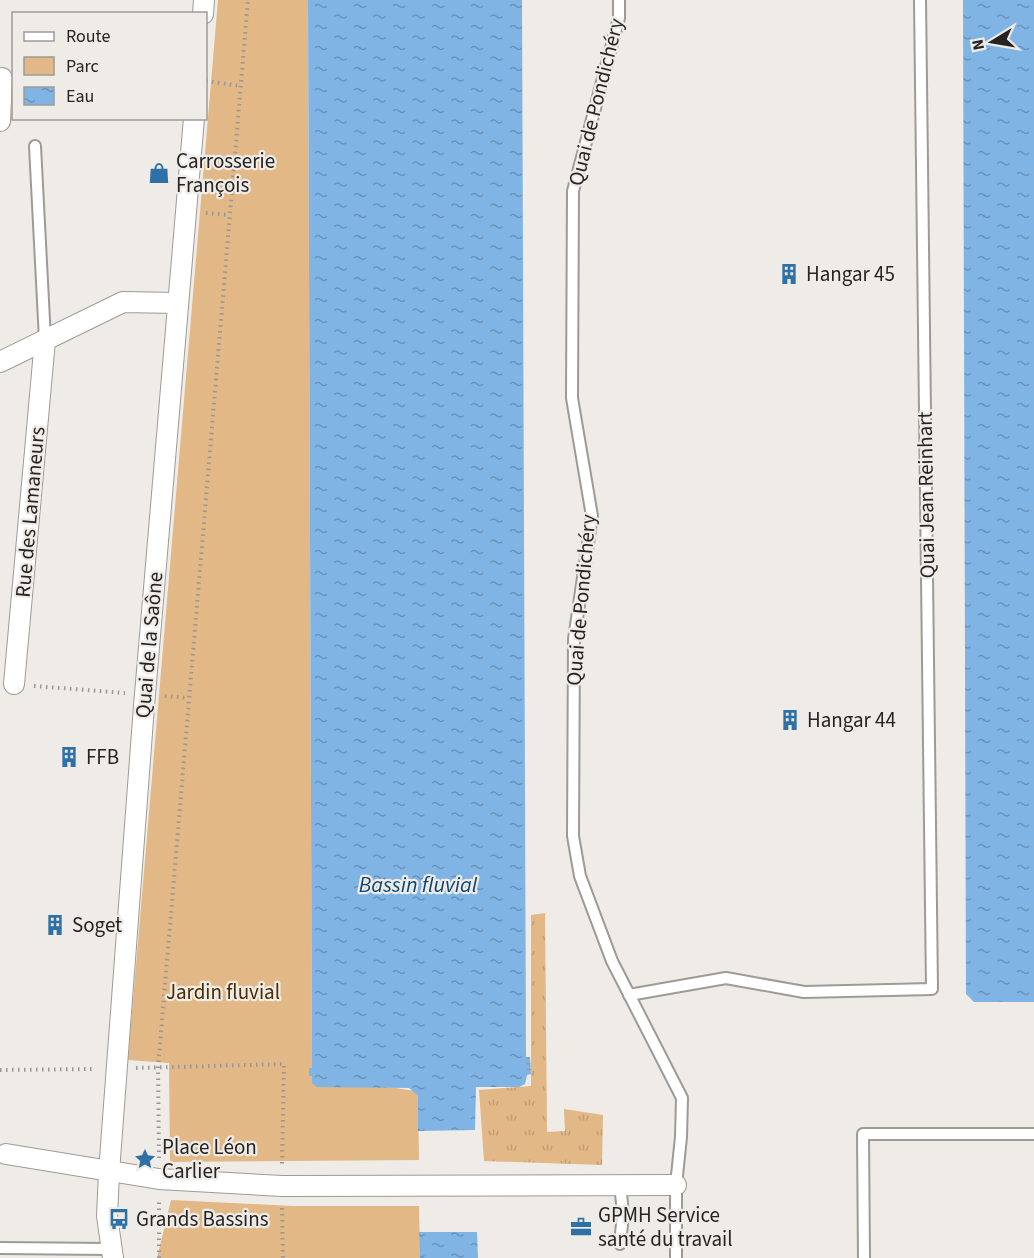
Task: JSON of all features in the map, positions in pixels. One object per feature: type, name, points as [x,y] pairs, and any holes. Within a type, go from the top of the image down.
[{"type":"street","points":[[0,121],[2,78]]},
{"type":"street","name":"Quai de la Saône","points":[[112,1254],[107,1216],[116,1069],[177,303],[195,120]]},
{"type":"street","points":[[0,362],[123,302],[177,303]]},
{"type":"street","name":"Rue des Lamaneurs","points":[[14,684],[45,340]]},
{"type":"street","points":[[2,1152],[159,1179],[282,1186],[620,1183],[676,1185]]},
{"type":"lane","name":"Quai de Pondichéry","points":[[619,0],[619,18],[573,190],[572,398],[591,516],[574,639],[573,837],[580,876],[594,915],[629,995],[682,1098],[676,1185],[676,1258]]},
{"type":"lane","name":"Quai Jean Reinhart","points":[[629,995],[726,978],[804,992],[932,989],[920,0]]},
{"type":"lane","points":[[35,146],[45,340]]},
{"type":"lane","points":[[864,1258],[864,1134],[1034,1134]]},
{"type":"lane","points":[[620,1183],[623,1214],[620,1244]]},
{"type":"lane","points":[[0,1248],[112,1254]]},
{"type":"path","points":[[159,1258],[158,1068],[248,0]]},
{"type":"path","points":[[207,81],[240,86]]},
{"type":"path","points":[[14,684],[145,695]]},
{"type":"path","points":[[528,1057],[528,1074]]},
{"type":"path","points":[[0,1070],[284,1064],[283,1258]]},
{"type":"green space","name":"Jardin fluvial","points":[[218,0],[308,0],[312,1075],[415,1091],[418,1097],[419,1160],[170,1162],[169,1063],[128,1060]]},
{"type":"green space","points":[[545,913],[547,1132],[565,1131],[564,1109],[603,1115],[602,1165],[484,1161],[479,1090],[531,1086],[531,915]]},
{"type":"green space","points":[[171,1200],[292,1206],[419,1206],[420,1258],[157,1258]]},
{"type":"water","name":"Bassin fluvial","points":[[308,0],[522,0],[526,1057],[530,1058],[531,1074],[527,1075],[525,1084],[519,1087],[476,1087],[475,1130],[418,1131],[418,1096],[409,1088],[317,1087],[312,1083],[312,1076],[309,1076],[309,1068],[312,1068]]},
{"type":"water","points":[[963,0],[1034,0],[1034,1002],[974,1002],[966,994]]},
{"type":"water","points":[[419,1232],[477,1232],[478,1258],[420,1258]]},
{"type":"place","name":"Carrosserie François","points":[[159,173]]},
{"type":"place","name":"Hangar 45","points":[[789,274]]},
{"type":"place","name":"Hangar 44","points":[[790,720]]},
{"type":"place","name":"FFB","points":[[69,757]]},
{"type":"place","name":"Soget","points":[[55,925]]},
{"type":"place","name":"Place Léon Carlier","points":[[145,1159]]},
{"type":"place","name":"Grands Bassins","points":[[119,1219]]},
{"type":"place","name":"GPMH Service santé du travail","points":[[581,1227]]}]
